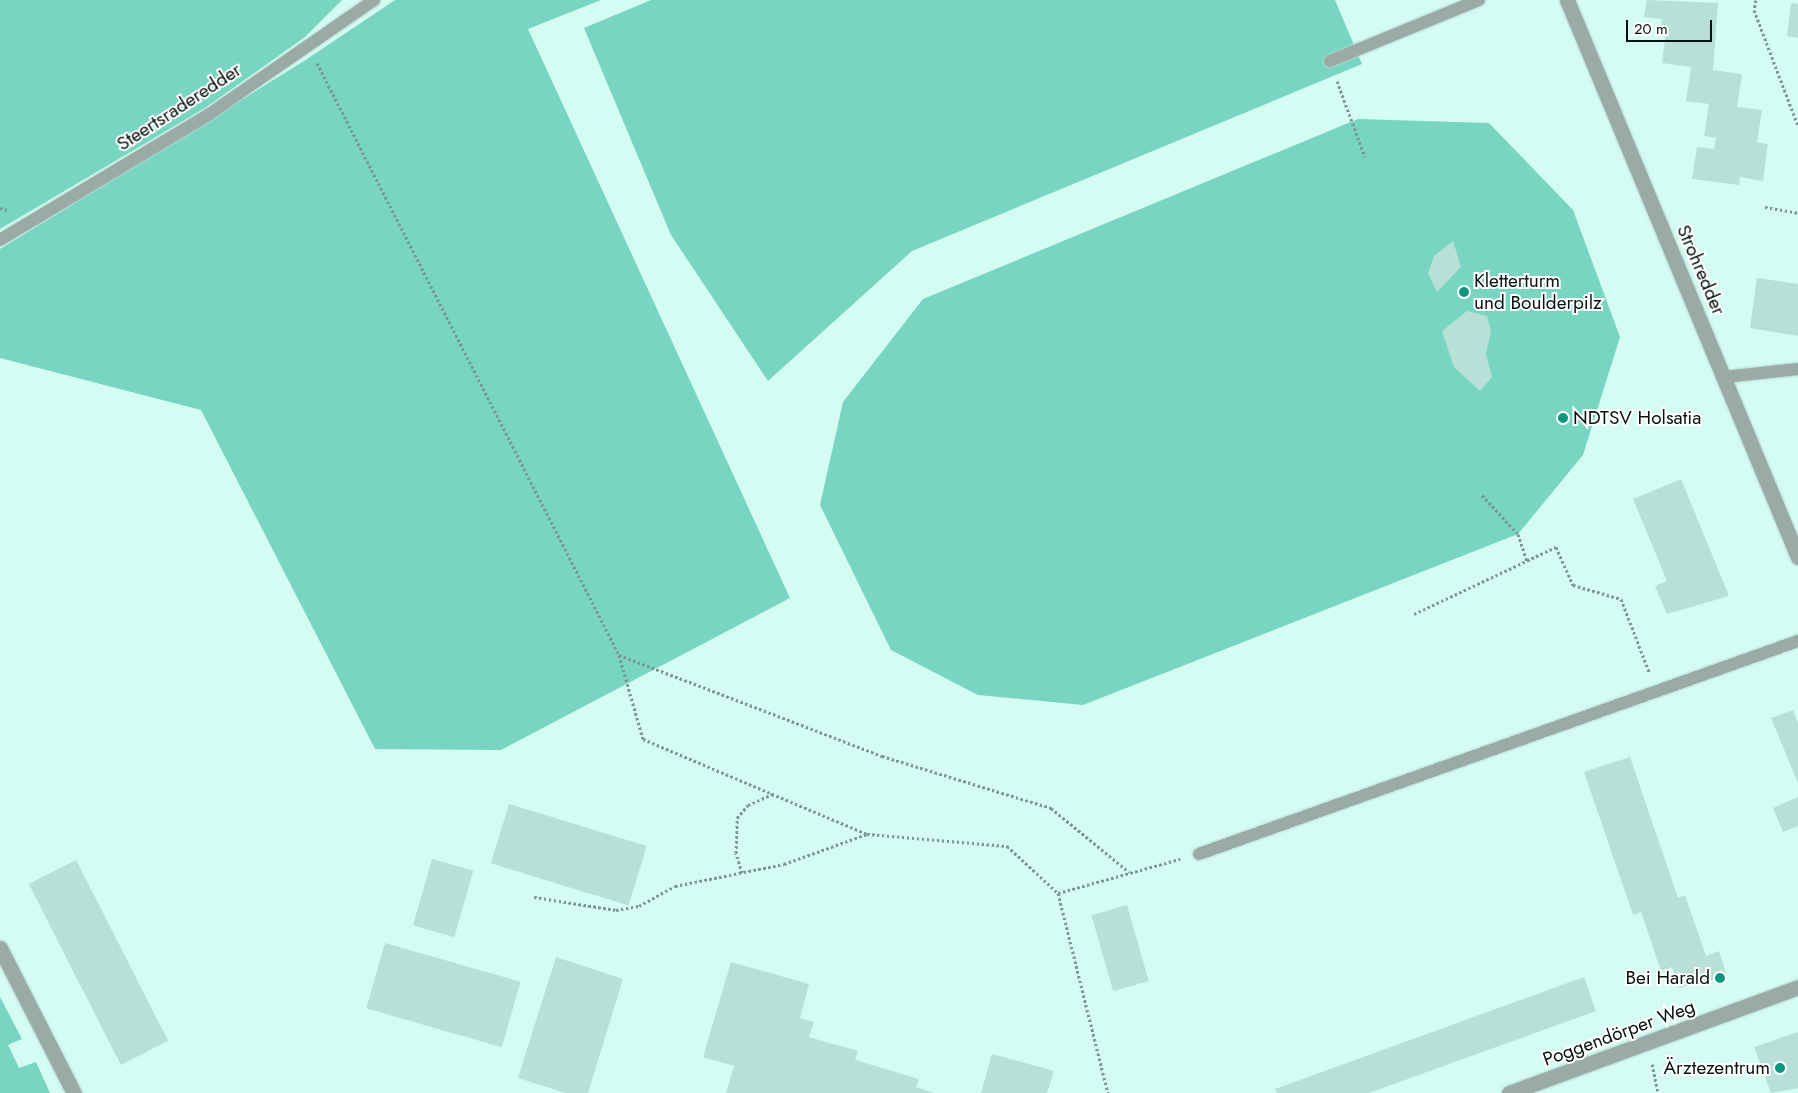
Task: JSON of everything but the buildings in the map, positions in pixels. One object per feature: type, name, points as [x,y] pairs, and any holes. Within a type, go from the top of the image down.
[{"type":"street","name":"Strohredder","points":[[1566,0],[1798,557]]},
{"type":"street","points":[[0,948],[74,1093]]},
{"type":"street","name":"Poggendörper Weg","points":[[1509,1093],[1647,1046],[1798,987]]},
{"type":"lane","name":"Steertsraderedder","points":[[0,240],[208,115],[374,0]]},
{"type":"lane","points":[[1330,61],[1479,0]]},
{"type":"lane","points":[[1724,377],[1798,369]]},
{"type":"lane","points":[[1198,854],[1798,641]]},
{"type":"path","points":[[1756,0],[1754,10],[1798,126]]},
{"type":"path","points":[[308,45],[618,655],[643,739],[867,834],[1008,846],[1058,894],[1108,1093]]},
{"type":"path","points":[[1330,61],[1365,157]]},
{"type":"path","points":[[1765,208],[1798,213]]},
{"type":"path","points":[[1482,495],[1518,534],[1527,560]]},
{"type":"path","points":[[1414,614],[1556,547],[1572,585],[1621,599],[1656,691]]},
{"type":"path","points":[[618,655],[882,756],[1051,808],[1129,872]]},
{"type":"path","points":[[742,873],[736,852],[738,818],[748,805],[773,794]]},
{"type":"path","points":[[534,896],[616,910],[639,906],[676,886],[784,864],[867,834]]},
{"type":"path","points":[[1058,894],[1129,872],[1198,854]]},
{"type":"path","points":[[1647,1046],[1658,1093]]},
{"type":"green space","points":[[0,0],[342,0],[305,37],[205,108],[0,229]]},
{"type":"green space","points":[[395,0],[601,0],[528,29],[790,598],[501,750],[375,749],[201,410],[0,358],[0,249],[304,61]]},
{"type":"green space","points":[[651,0],[1335,0],[1362,64],[912,251],[768,381],[671,235],[584,28]]},
{"type":"green space","points":[[1358,119],[1489,123],[1573,210],[1620,337],[1583,455],[1518,534],[1083,705],[978,695],[891,650],[820,505],[843,402],[923,299]]},
{"type":"green space","points":[[0,997],[22,1039],[8,1045],[19,1068],[36,1062],[50,1093],[0,1093]]},
{"type":"place","name":"Kletterturm und Boulderpilz","points":[[1464,292]]},
{"type":"place","name":"NDTSV Holsatia","points":[[1563,418]]},
{"type":"place","name":"Bei Harald","points":[[1720,978]]},
{"type":"place","name":"Ärztezentrum","points":[[1780,1068]]}]
